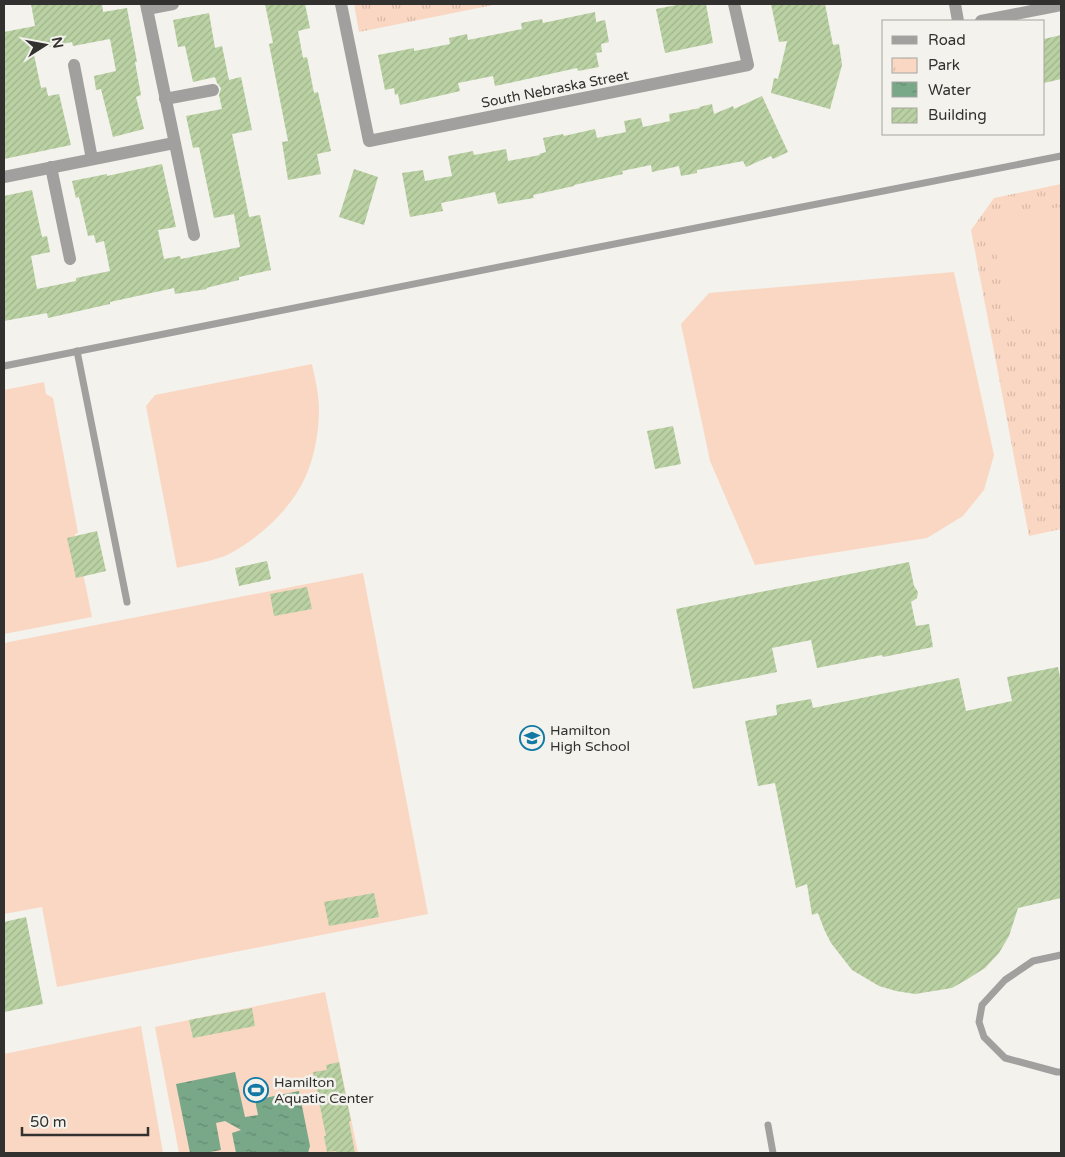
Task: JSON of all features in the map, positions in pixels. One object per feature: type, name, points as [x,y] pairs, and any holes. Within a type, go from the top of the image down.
[{"type":"street","points":[[173,4],[146,6],[194,235]]},
{"type":"street","name":"South Nebraska Street","points":[[341,4],[369,141],[748,66],[734,4]]},
{"type":"street","points":[[955,4],[958,20]]},
{"type":"street","points":[[986,20],[1061,5]]},
{"type":"street","points":[[74,65],[92,159]]},
{"type":"street","points":[[165,99],[213,90]]},
{"type":"street","points":[[4,177],[174,143]]},
{"type":"street","points":[[51,167],[70,259]]},
{"type":"lane","points":[[4,366],[1061,156]]},
{"type":"lane","points":[[77,351],[127,602]]},
{"type":"lane","points":[[1061,955],[1033,961],[1005,980],[982,1005],[979,1022],[984,1037],[1005,1058],[1061,1072]]},
{"type":"lane","points":[[768,1125],[773,1153]]},
{"type":"green space","points":[[354,4],[498,4],[359,32]]},
{"type":"green space","points":[[1061,184],[1061,529],[1029,536],[971,230],[994,198]]},
{"type":"green space","points":[[1061,207],[1061,324],[1050,328],[1016,327],[990,232],[1000,215]]},
{"type":"green space","points":[[954,272],[994,455],[984,490],[963,516],[927,538],[755,565],[710,461],[681,324],[709,293]]},
{"type":"green space","points":[[312,364],[317,386],[318,427],[311,463],[298,491],[272,523],[251,540],[229,554],[217,559],[177,568],[146,406],[155,395]]},
{"type":"green space","points":[[44,382],[46,394],[53,398],[78,533],[75,534],[92,617],[4,634],[4,390]]},
{"type":"green space","points":[[363,573],[428,914],[57,987],[42,907],[4,914],[4,643]]},
{"type":"green space","name":"Hamilton Aquatic Center","points":[[325,992],[358,1153],[179,1153],[155,1027]]},
{"type":"green space","points":[[141,1026],[163,1153],[4,1153],[4,1054]]},
{"type":"water","points":[[235,1072],[245,1117],[258,1115],[255,1100],[299,1091],[310,1146],[308,1153],[236,1153],[232,1133],[241,1130],[225,1121],[216,1123],[221,1150],[190,1153],[176,1084]]},
{"type":"building","points":[[31,4],[102,4],[103,12],[127,8],[141,95],[136,97],[144,129],[113,137],[101,89],[96,90],[94,76],[116,71],[110,39],[73,46],[72,42],[33,50],[41,88],[46,87],[48,96],[59,94],[71,145],[4,159],[4,32],[35,26]]},
{"type":"building","points":[[265,4],[305,4],[310,28],[298,31],[303,58],[307,57],[314,93],[318,92],[331,151],[317,154],[321,174],[288,180],[282,142],[288,141],[269,44],[273,43]]},
{"type":"building","points":[[682,4],[706,4],[713,43],[665,53],[656,9]]},
{"type":"building","points":[[771,4],[825,4],[833,45],[839,44],[842,65],[830,109],[771,93],[774,78],[778,79],[787,41],[779,42]]},
{"type":"building","points":[[595,12],[596,22],[605,20],[609,42],[601,44],[602,52],[596,53],[599,67],[578,71],[577,68],[495,86],[493,76],[458,83],[460,91],[400,105],[398,94],[395,95],[394,88],[385,90],[378,55],[450,44],[449,38],[467,34],[468,40],[522,29],[521,23],[542,19],[543,23]]},
{"type":"building","points":[[209,13],[215,48],[222,46],[229,80],[241,77],[252,130],[232,134],[249,217],[260,215],[271,270],[239,277],[239,280],[207,289],[175,294],[174,288],[48,318],[47,313],[4,321],[4,196],[32,190],[42,237],[47,236],[50,252],[31,256],[37,289],[76,281],[76,278],[110,271],[104,241],[96,243],[94,235],[88,236],[79,197],[76,198],[72,181],[107,174],[107,176],[162,164],[176,227],[158,230],[164,259],[180,256],[181,259],[240,247],[234,214],[214,218],[199,147],[193,148],[186,116],[222,109],[219,95],[221,88],[215,77],[193,82],[185,46],[178,47],[173,20]]},
{"type":"building","points":[[1061,35],[1061,79],[1045,83],[1045,39]]},
{"type":"building","points":[[762,96],[788,152],[773,159],[771,156],[746,167],[743,161],[697,170],[697,173],[681,176],[679,166],[652,172],[651,165],[622,171],[623,174],[533,195],[534,198],[498,204],[495,192],[441,203],[443,211],[410,217],[402,173],[423,170],[425,181],[452,176],[448,156],[473,151],[474,155],[506,149],[508,161],[540,155],[546,152],[543,138],[563,134],[564,136],[595,129],[597,138],[626,132],[624,121],[641,118],[643,127],[670,121],[669,114],[712,104],[714,114],[733,106],[734,109]]},
{"type":"building","points":[[354,169],[378,177],[364,225],[339,217]]},
{"type":"building","points":[[673,426],[681,464],[655,469],[647,431]]},
{"type":"building","points":[[97,531],[106,571],[76,578],[67,538]]},
{"type":"building","points":[[267,561],[271,579],[239,586],[235,568]]},
{"type":"building","points":[[909,562],[914,586],[918,592],[917,598],[911,602],[916,626],[929,624],[933,647],[817,668],[811,640],[772,648],[777,672],[693,689],[676,609]]},
{"type":"building","points":[[307,587],[312,609],[274,616],[270,594]]},
{"type":"building","points":[[1058,667],[1061,682],[1061,898],[1018,908],[1009,936],[999,953],[985,968],[952,988],[915,994],[896,991],[879,986],[852,970],[831,943],[818,913],[812,915],[807,884],[796,888],[775,783],[758,786],[745,721],[777,715],[776,705],[811,699],[813,708],[959,678],[966,711],[1012,701],[1007,677]]},
{"type":"building","points":[[374,893],[379,917],[329,926],[324,902]]},
{"type":"building","points":[[26,917],[43,1004],[4,1012],[4,922]]},
{"type":"building","points":[[252,1008],[255,1026],[193,1038],[189,1020]]},
{"type":"building","points":[[339,1062],[351,1121],[349,1121],[355,1153],[327,1152],[324,1136],[326,1136],[313,1072],[327,1070],[326,1065]]},
{"type":"place","name":"Hamilton High School","points":[[532,738]]},
{"type":"place","name":"Hamilton Aquatic Center","points":[[256,1090]]}]
